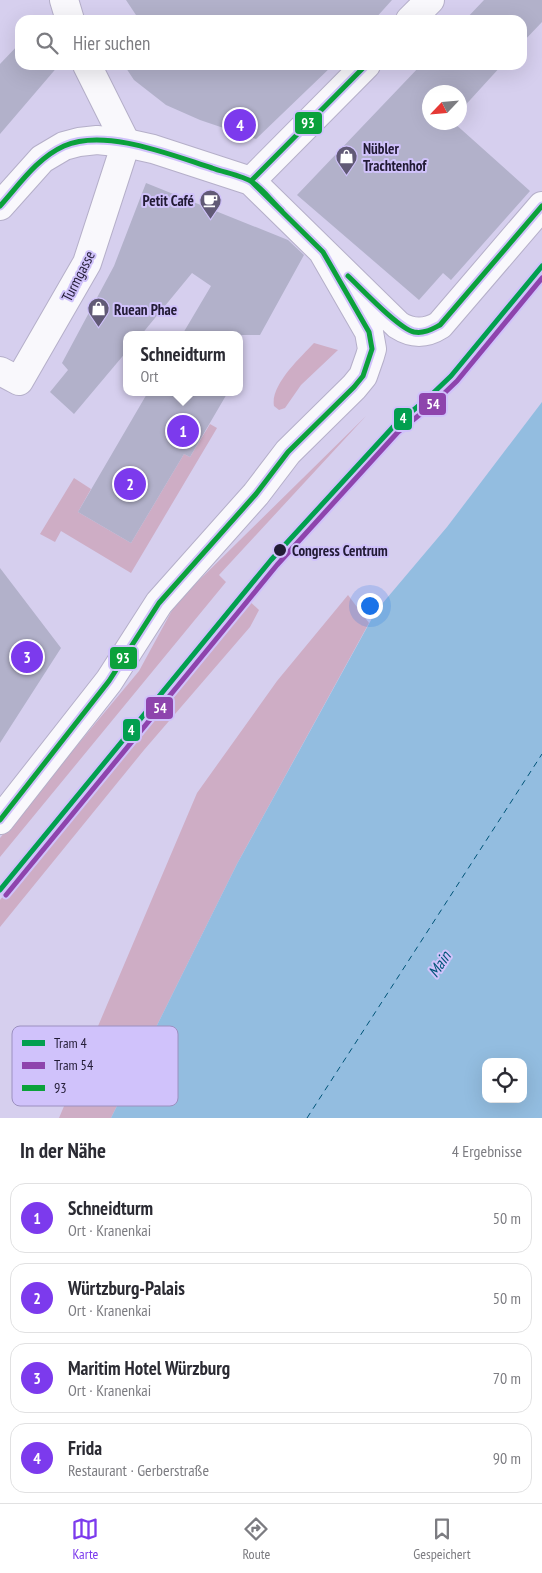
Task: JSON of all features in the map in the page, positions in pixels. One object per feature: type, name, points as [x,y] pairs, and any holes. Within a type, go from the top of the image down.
[{"type":"street","points":[[64,0],[68,15]]},
{"type":"street","points":[[415,15],[430,0]]},
{"type":"street","points":[[90,70],[126,143]]},
{"type":"street","points":[[252,181],[361,70]]},
{"type":"street","points":[[0,206],[42,159],[64,146],[97,140],[126,143],[153,150],[252,181],[398,325],[411,331],[422,332],[432,330],[440,325],[542,206]]},
{"type":"street","name":"Turmgasse","points":[[0,371],[20,381],[87,263],[126,143]]},
{"type":"street","points":[[0,820],[109,682],[159,603],[256,494],[288,452],[354,387],[362,376],[369,363],[372,349],[369,332],[323,252]]},
{"type":"shaded area","points":[[314,343],[338,350],[301,385],[285,408],[279,410],[274,406],[274,398],[281,381]]},
{"type":"shaded area","points":[[366,416],[219,575],[226,582],[0,857],[0,838],[139,671],[176,603]]},
{"type":"shaded area","points":[[210,424],[217,428],[131,573],[61,531],[55,542],[40,534],[74,478],[91,489],[78,512],[131,543],[184,454],[190,457]]},
{"type":"shaded area","points":[[348,595],[369,623],[237,864],[157,1026],[98,1026],[197,793],[277,681]]},
{"type":"shaded area","points":[[245,597],[259,610],[250,627],[144,750],[0,927],[0,900]]},
{"type":"shaded area","points":[[64,1106],[117,1106],[111,1118],[59,1118]]},
{"type":"water","name":"Main","points":[[542,402],[542,1118],[111,1118],[117,1106],[178,1106],[178,1026],[157,1026],[237,864],[376,611],[447,527]]},
{"type":"building","points":[[126,0],[392,0],[378,15],[136,15]]},
{"type":"building","points":[[484,0],[542,0],[542,22],[527,38],[527,15],[470,15]]},
{"type":"building","points":[[15,48],[15,70],[55,70],[0,134],[0,64]]},
{"type":"building","points":[[127,70],[328,70],[256,139],[200,120],[166,105],[134,80]]},
{"type":"building","points":[[416,70],[497,70],[467,103],[467,85],[422,85],[422,130],[462,130],[530,191],[451,280],[443,273],[419,300],[297,195]]},
{"type":"building","points":[[146,183],[288,240],[304,255],[260,335],[243,335],[243,331],[184,331],[211,286],[192,273],[144,331],[123,331],[123,356],[74,414],[50,392],[68,370],[62,363],[114,266]]},
{"type":"building","points":[[146,396],[226,396],[190,457],[184,454],[131,543],[78,512]]},
{"type":"building","points":[[0,568],[61,648],[0,743]]},
{"type":"ferry route","points":[[307,1118],[542,754]]},
{"type":"tram line","name":"4","points":[[0,890],[271,560],[393,427],[451,376],[542,266]]},
{"type":"tram line","name":"54","points":[[6,895],[277,565],[398,432],[433,404],[457,381],[542,278]]},
{"type":"transit line","name":"93","points":[[251,181],[361,70]]},
{"type":"transit line","name":"93","points":[[0,206],[45,157],[64,146],[80,141],[99,140],[138,145],[244,178],[260,188],[282,211]]},
{"type":"transit line","name":"93","points":[[0,820],[109,681],[159,603],[256,494],[288,452],[363,376],[372,349],[369,332],[323,252],[251,181]]},
{"type":"transit line","name":"93","points":[[348,276],[380,307],[407,329],[414,332],[428,331],[440,325],[542,206]]},
{"type":"place","name":"Frida","points":[[240,125]]},
{"type":"place","name":"Nübler Trachtenhof","points":[[347,176]]},
{"type":"place","name":"Petit Café","points":[[210,219]]},
{"type":"place","name":"Ruean Phae","points":[[98,328]]},
{"type":"place","name":"Schneidturm","points":[[183,431]]},
{"type":"place","name":"Würtzburg-Palais","points":[[130,484]]},
{"type":"place","name":"Congress Centrum","points":[[280,550]]},
{"type":"place","name":"Maritim Hotel Würzburg","points":[[27,657]]}]
